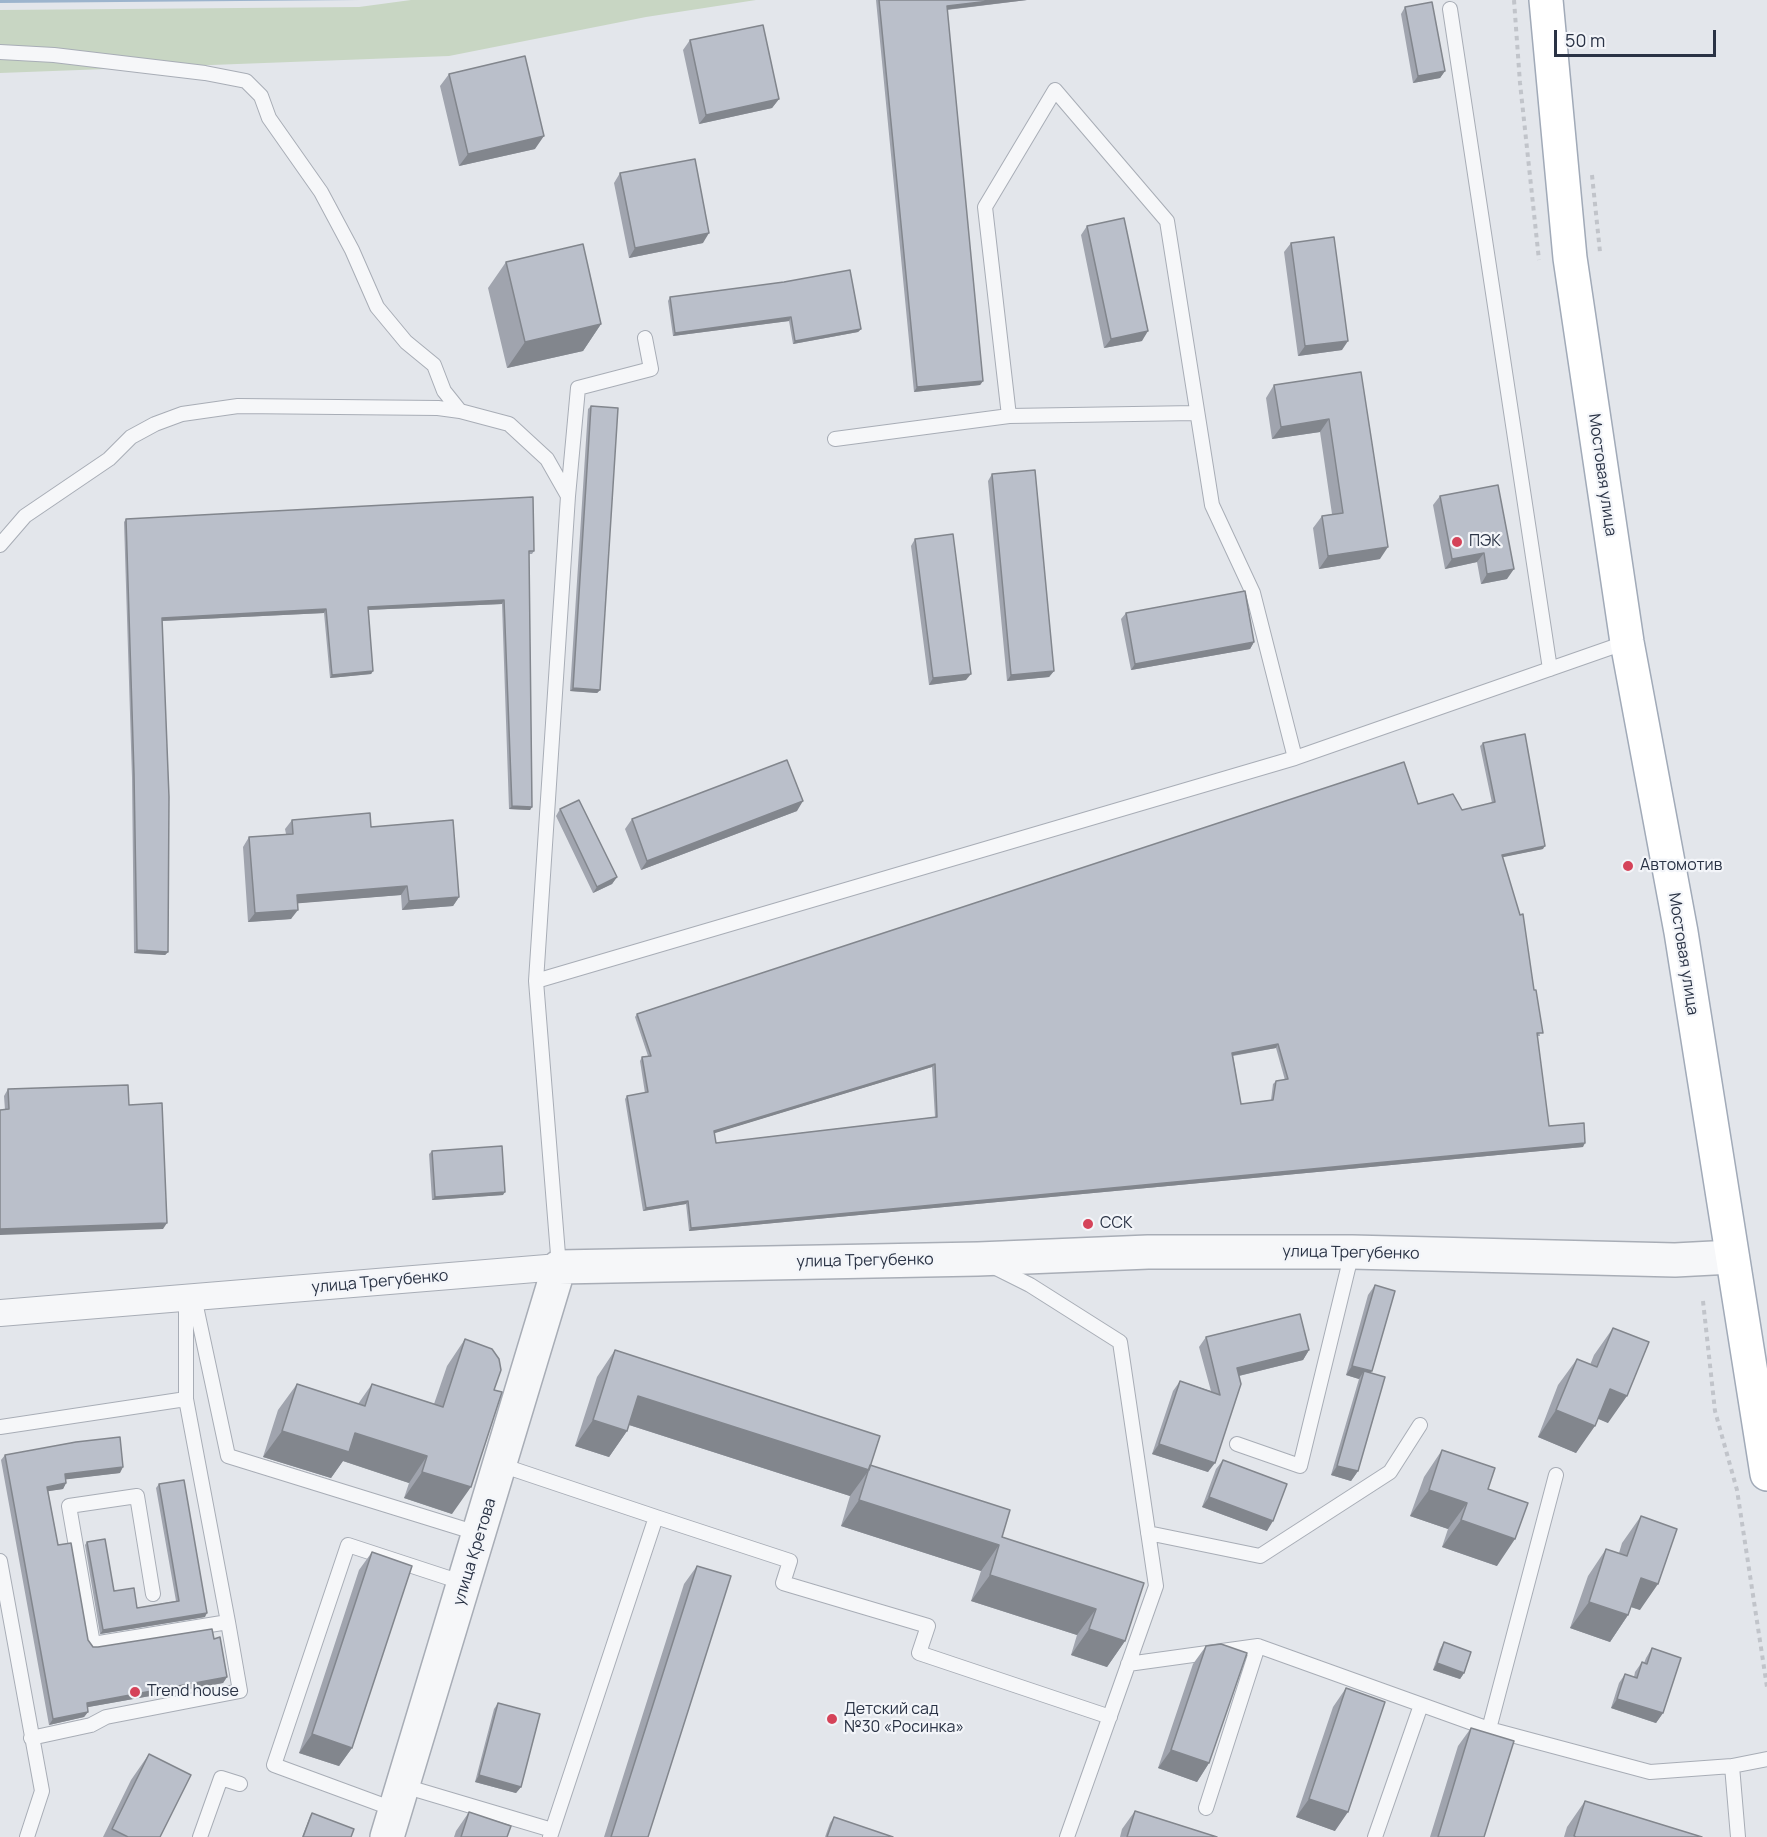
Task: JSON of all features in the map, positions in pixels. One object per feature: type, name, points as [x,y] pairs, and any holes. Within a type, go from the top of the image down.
[{"type":"main road","name":"Мостовая улица","points":[[1546,0],[1555,259],[1681,932],[1767,1474]]},
{"type":"street","name":"улица Трегубенко","points":[[0,1313],[559,1267],[978,1259],[1148,1252],[1352,1252],[1675,1260],[1731,1257]]},
{"type":"street","name":"улица Кретова","points":[[396,1811],[559,1267]]},
{"type":"lane","points":[[1450,9],[1550,669]]},
{"type":"lane","points":[[0,52],[54,55],[182,70],[246,81],[261,96],[269,118],[321,192],[352,250],[377,307],[406,342],[435,365],[444,391],[460,411]]},
{"type":"lane","points":[[1009,416],[985,207],[1055,90],[1167,221],[1212,505],[1253,593],[1294,758]]},
{"type":"lane","points":[[559,1267],[536,981],[568,496],[578,388],[651,369],[645,338]]},
{"type":"lane","points":[[0,545],[25,516],[109,459],[132,437],[155,424],[182,414],[238,406],[438,408],[460,411],[509,424],[547,459],[568,496]]},
{"type":"lane","points":[[834,439],[1009,416],[1196,413]]},
{"type":"lane","points":[[536,981],[1294,758],[1627,642]]},
{"type":"lane","points":[[1238,1444],[1300,1466],[1352,1252]]},
{"type":"lane","points":[[978,1259],[1030,1285],[1120,1342],[1156,1586],[1068,1837]]},
{"type":"lane","points":[[31,1738],[91,1725],[106,1717],[240,1691],[186,1400],[190,1298]]},
{"type":"lane","points":[[190,1298],[228,1456],[480,1534]]},
{"type":"lane","points":[[0,1427],[186,1400]]},
{"type":"lane","points":[[1148,1533],[1260,1556],[1390,1472],[1420,1425]]},
{"type":"lane","points":[[501,1465],[790,1562],[783,1583],[928,1626],[919,1653],[1110,1717]]},
{"type":"lane","points":[[1489,1729],[1556,1475]]},
{"type":"lane","points":[[153,1594],[137,1496],[69,1506],[93,1644],[228,1622]]},
{"type":"lane","points":[[465,1584],[348,1545],[274,1765],[396,1811],[551,1834],[656,1517]]},
{"type":"lane","points":[[0,1561],[42,1791],[27,1837]]},
{"type":"lane","points":[[1128,1664],[1258,1646],[1489,1729],[1650,1772],[1732,1766],[1767,1759]]},
{"type":"lane","points":[[1206,1808],[1258,1646]]},
{"type":"lane","points":[[1375,1837],[1421,1705]]},
{"type":"lane","points":[[1732,1766],[1738,1837]]},
{"type":"lane","points":[[200,1837],[221,1778],[240,1784]]},
{"type":"path","points":[[1514,0],[1520,83],[1555,259]]},
{"type":"path","points":[[1702,1302],[1715,1411],[1737,1490],[1767,1687]]},
{"type":"green space","points":[[411,0],[756,0],[646,17],[449,56],[0,73],[0,10],[359,7]]},
{"type":"water","points":[[0,0],[360,0],[0,3]]},
{"type":"building","points":[[879,0],[998,0],[947,6],[983,381],[917,387]]},
{"type":"building","points":[[1432,2],[1445,71],[1418,76],[1405,7]]},
{"type":"building","points":[[763,25],[779,99],[706,115],[690,40]]},
{"type":"building","points":[[525,56],[544,136],[468,154],[449,74]]},
{"type":"building","points":[[695,159],[709,233],[635,248],[620,173]]},
{"type":"building","points":[[1124,218],[1148,331],[1111,339],[1087,226]]},
{"type":"building","points":[[1334,237],[1348,341],[1305,346],[1291,243]]},
{"type":"building","points":[[583,244],[601,324],[525,342],[506,262]]},
{"type":"building","points":[[850,270],[861,329],[795,341],[791,317],[675,333],[670,297],[784,282]]},
{"type":"building","points":[[1361,372],[1388,547],[1328,556],[1322,516],[1343,513],[1329,419],[1281,427],[1274,385]]},
{"type":"building","points":[[591,406],[618,408],[600,690],[573,688]]},
{"type":"building","points":[[1035,470],[1054,671],[1011,675],[992,474]]},
{"type":"building","points":[[1498,485],[1514,569],[1487,574],[1484,553],[1452,559],[1440,496]]},
{"type":"building","points":[[533,497],[534,551],[529,551],[532,807],[512,806],[504,600],[368,607],[373,671],[332,675],[326,609],[162,618],[169,797],[168,952],[137,950],[126,519]]},
{"type":"building","points":[[953,534],[971,674],[933,678],[915,539]]},
{"type":"building","points":[[1245,591],[1254,642],[1135,664],[1126,613]]},
{"type":"building","points":[[1525,734],[1545,846],[1502,855],[1520,915],[1523,914],[1543,1033],[1537,1033],[1549,1126],[1584,1123],[1585,1143],[691,1228],[688,1201],[646,1208],[627,1096],[648,1092],[642,1057],[651,1056],[637,1014],[1404,762],[1418,804],[1453,794],[1462,810],[1495,802],[1483,743]],"holes":[[[1278,1044],[1288,1079],[1276,1081],[1273,1100],[1241,1104],[1232,1053]],[[935,1064],[937,1117],[716,1143],[714,1131]]]},
{"type":"building","points":[[787,760],[803,801],[647,861],[632,819]]},
{"type":"building","points":[[579,800],[617,877],[597,887],[560,809]]},
{"type":"building","points":[[370,813],[371,827],[453,820],[459,897],[409,901],[407,886],[297,895],[298,910],[255,913],[249,837],[293,834],[292,820]]},
{"type":"building","points":[[128,1085],[129,1105],[162,1103],[167,1223],[0,1229],[0,1110],[9,1109],[8,1089]]},
{"type":"building","points":[[502,1146],[505,1192],[435,1197],[432,1151]]},
{"type":"building","points":[[1375,1285],[1395,1291],[1372,1371],[1352,1366]]},
{"type":"building","points":[[1300,1314],[1309,1350],[1237,1368],[1241,1384],[1215,1463],[1159,1444],[1180,1381],[1220,1395],[1206,1337]]},
{"type":"building","points":[[1613,1328],[1649,1342],[1627,1396],[1610,1389],[1595,1426],[1556,1410],[1577,1359],[1597,1367]]},
{"type":"building","points":[[465,1339],[492,1349],[499,1359],[501,1370],[494,1390],[502,1392],[471,1487],[422,1472],[427,1456],[355,1433],[349,1452],[282,1431],[297,1384],[365,1406],[372,1384],[443,1407]]},
{"type":"building","points":[[615,1350],[880,1436],[869,1470],[638,1396],[627,1431],[593,1420]]},
{"type":"building","points":[[1364,1371],[1385,1377],[1358,1471],[1337,1466]]},
{"type":"building","points":[[120,1437],[123,1467],[65,1474],[66,1483],[47,1487],[58,1545],[71,1543],[88,1640],[93,1647],[98,1647],[212,1629],[214,1639],[220,1637],[227,1677],[87,1703],[88,1712],[53,1719],[5,1455],[76,1442]]},
{"type":"building","points":[[1442,1450],[1495,1468],[1488,1489],[1528,1503],[1515,1539],[1461,1520],[1467,1503],[1429,1490]]},
{"type":"building","points":[[1223,1460],[1287,1484],[1273,1521],[1209,1497]]},
{"type":"building","points":[[870,1465],[1010,1510],[1002,1537],[1144,1583],[1125,1641],[1089,1629],[1096,1609],[990,1575],[999,1545],[859,1500]]},
{"type":"building","points":[[184,1480],[207,1613],[103,1630],[87,1542],[105,1539],[114,1591],[134,1588],[137,1608],[179,1601],[159,1484]]},
{"type":"building","points":[[1641,1516],[1677,1529],[1658,1584],[1641,1578],[1628,1615],[1589,1602],[1606,1549],[1627,1556]]},
{"type":"building","points":[[372,1552],[412,1566],[352,1748],[312,1734]]},
{"type":"building","points":[[697,1566],[731,1576],[648,1837],[611,1837]]},
{"type":"building","points":[[1444,1642],[1471,1652],[1464,1673],[1437,1663]]},
{"type":"building","points":[[1221,1644],[1247,1653],[1209,1763],[1171,1750],[1206,1646]]},
{"type":"building","points":[[1652,1648],[1681,1658],[1663,1713],[1617,1699],[1625,1674],[1637,1678],[1642,1662],[1647,1664]]},
{"type":"building","points":[[1346,1688],[1385,1702],[1348,1812],[1309,1799]]},
{"type":"building","points":[[498,1703],[540,1714],[521,1787],[479,1775]]},
{"type":"building","points":[[1471,1728],[1514,1741],[1484,1837],[1438,1837]]},
{"type":"building","points":[[149,1754],[191,1775],[160,1837],[128,1837],[112,1829]]},
{"type":"building","points":[[1585,1801],[1702,1837],[1576,1837],[1574,1836]]},
{"type":"building","points":[[1135,1811],[1217,1837],[1127,1837]]},
{"type":"building","points":[[469,1812],[511,1826],[507,1837],[461,1837]]},
{"type":"building","points":[[312,1813],[354,1829],[351,1837],[303,1837]]},
{"type":"building","points":[[834,1817],[893,1837],[827,1837]]},
{"type":"place","name":"ПЭК","points":[[1457,542]]},
{"type":"place","name":"Автомотив","points":[[1628,866]]},
{"type":"place","name":"ССК","points":[[1088,1224]]},
{"type":"place","name":"Trend house","points":[[135,1692]]},
{"type":"place","name":"Детский сад №30 «Росинка»","points":[[832,1719]]}]
